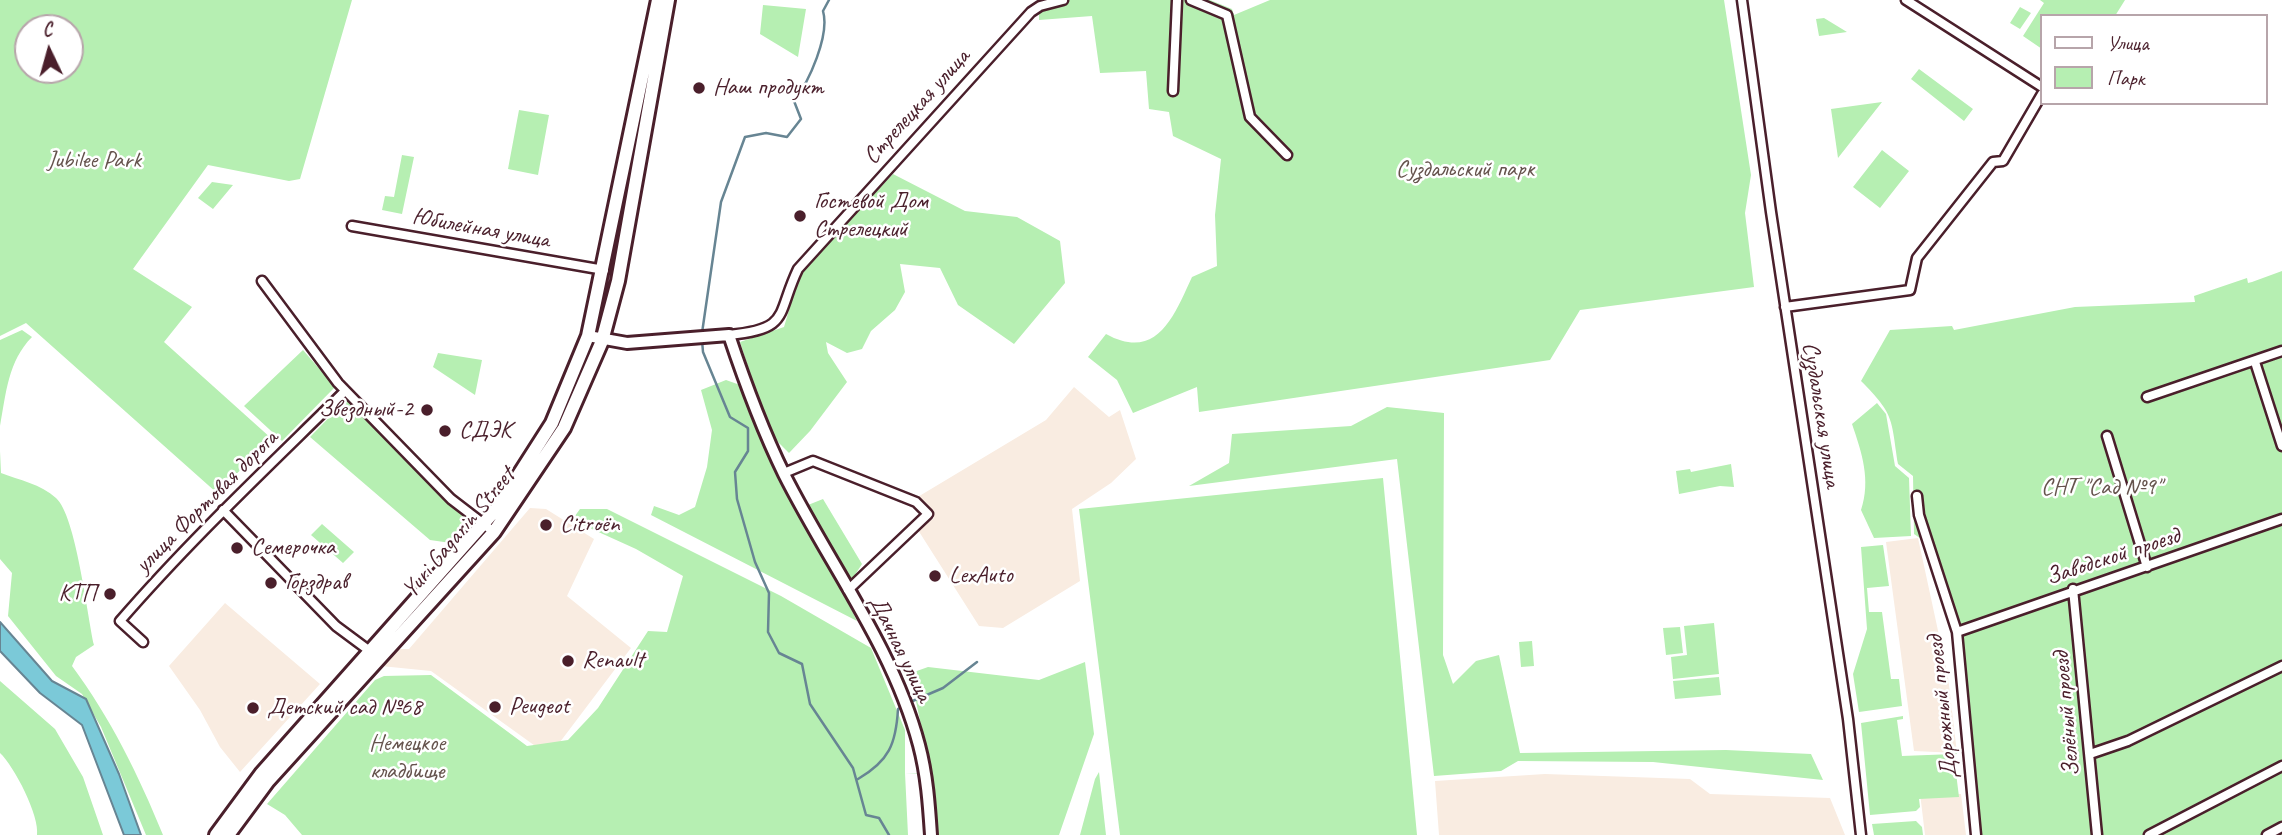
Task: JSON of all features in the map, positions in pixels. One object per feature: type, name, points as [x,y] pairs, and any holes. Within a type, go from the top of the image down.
[{"type":"main road","name":"Yuri Gagarin Street","points":[[228,835],[268,781],[489,528],[552,423],[588,336],[604,270],[657,0]]},
{"type":"main road","name":"Yuri Gagarin Street","points":[[216,835],[261,774],[371,652],[516,503],[564,428],[602,341],[618,281],[668,0]]},
{"type":"street","name":"Стрелецкая улица","points":[[588,336],[602,341],[627,343],[729,335],[775,324],[782,317],[798,269],[1031,12],[1040,6],[1063,0]]},
{"type":"street","points":[[1173,91],[1177,0]]},
{"type":"street","points":[[1191,0],[1227,15],[1250,117],[1287,155]]},
{"type":"street","name":"Суздальская улица","points":[[1742,0],[1785,307],[1848,719],[1861,835]]},
{"type":"street","points":[[1906,0],[2040,86]]},
{"type":"street","points":[[1785,307],[1910,289],[1917,258],[1993,162],[2003,161],[2040,97]]},
{"type":"street","name":"Юбилейная улица","points":[[352,226],[604,270]]},
{"type":"street","points":[[262,281],[312,351],[345,391],[451,499],[489,528]]},
{"type":"street","points":[[729,335],[757,414],[784,473],[848,590]]},
{"type":"street","points":[[2147,397],[2282,351]]},
{"type":"street","points":[[2255,362],[2282,446]]},
{"type":"street","name":"улица Фортовая дорога","points":[[143,642],[120,621],[223,510],[270,468],[345,391]]},
{"type":"street","points":[[2107,436],[2147,567]]},
{"type":"street","name":"Дачная улица","points":[[784,473],[813,461],[916,502],[928,514],[848,590],[884,654],[908,712],[923,761],[931,835]]},
{"type":"street","name":"Дорожный проезд","points":[[1917,496],[1919,515],[1957,632],[1976,835]]},
{"type":"street","points":[[223,510],[336,626],[371,652]]},
{"type":"street","name":"Заводской проезд","points":[[1957,632],[2073,589],[2147,567],[2282,519]]},
{"type":"street","name":"Зелёный проезд","points":[[2073,589],[2098,835]]},
{"type":"street","points":[[2090,754],[2129,741],[2282,666]]},
{"type":"street","points":[[2149,835],[2282,766]]},
{"type":"street","points":[[2267,835],[2282,827]]},
{"type":"shaded area","points":[[1074,387],[1109,417],[1120,410],[1136,459],[1111,483],[1072,509],[1080,581],[1003,628],[979,626],[918,530],[934,518],[916,498],[1046,420]]},
{"type":"shaded area","points":[[530,508],[546,509],[594,539],[567,596],[631,648],[557,746],[538,748],[431,671],[381,666],[398,649],[409,649]]},
{"type":"shaded area","points":[[1918,538],[1948,677],[1957,753],[1914,751],[1886,542]]},
{"type":"shaded area","points":[[225,603],[320,684],[240,772],[220,747],[200,710],[169,666]]},
{"type":"shaded area","points":[[1545,774],[1690,779],[1710,794],[1830,798],[1845,835],[1439,835],[1435,781]]},
{"type":"shaded area","points":[[1920,793],[1961,794],[1966,835],[1925,835]]},
{"type":"green space","name":"Jubilee Park","points":[[0,0],[352,0],[300,179],[289,181],[208,165],[133,269],[192,307],[164,342],[272,439],[217,493],[26,323],[0,336]]},
{"type":"green space","name":"Суздальский парк","points":[[1039,0],[1210,0],[1232,9],[1234,15],[1270,0],[1724,0],[1751,175],[1745,213],[1754,287],[1580,310],[1550,360],[1199,412],[1197,387],[1133,413],[1117,380],[1088,357],[1106,334],[1124,341],[1151,339],[1170,320],[1192,277],[1217,266],[1215,215],[1221,159],[1173,136],[1169,112],[1149,109],[1146,71],[1100,73],[1092,16],[1039,20]]},
{"type":"green space","points":[[2040,0],[2125,0],[2116,14],[2040,14],[2040,48],[2023,36],[2044,3]]},
{"type":"green space","points":[[763,5],[806,9],[798,57],[760,34]]},
{"type":"green space","points":[[2020,7],[2031,13],[2020,29],[2010,23]]},
{"type":"green space","points":[[1824,18],[1847,32],[1819,36],[1816,19]]},
{"type":"green space","points":[[1919,69],[1973,109],[1964,121],[1911,79]]},
{"type":"green space","points":[[1882,102],[1838,158],[1831,109]]},
{"type":"green space","points":[[519,110],[549,115],[538,175],[508,169]]},
{"type":"green space","points":[[1882,150],[1909,171],[1880,208],[1853,187]]},
{"type":"green space","points":[[402,155],[414,157],[402,214],[382,210],[385,196],[394,197]]},
{"type":"green space","points":[[893,174],[965,211],[1017,217],[1060,241],[1065,283],[1014,344],[958,305],[940,268],[900,264],[905,292],[895,310],[871,331],[862,349],[847,353],[826,342],[828,353],[847,382],[810,431],[789,453],[776,440],[762,410],[740,342],[784,327],[800,273]]},
{"type":"green space","points":[[212,182],[233,185],[213,209],[198,198]]},
{"type":"green space","name":"СНТ \"Сад №9\"","points":[[2282,271],[2282,835],[1976,835],[1950,606],[1930,545],[1914,534],[1913,476],[1898,464],[1890,418],[1886,410],[1861,381],[1890,330],[1952,326],[1954,330],[2075,307],[2195,302],[2194,296],[2247,278],[2248,283]]},
{"type":"green space","points":[[22,330],[32,337],[13,367],[0,426],[0,340]]},
{"type":"green space","points":[[303,350],[335,387],[282,441],[244,406]]},
{"type":"green space","points":[[438,353],[482,360],[475,395],[433,367]]},
{"type":"green space","points":[[726,380],[740,385],[750,415],[798,509],[823,499],[862,564],[843,593],[857,621],[651,515],[654,506],[679,515],[695,507],[707,467],[712,430],[701,390]]},
{"type":"green space","points":[[349,397],[467,513],[467,526],[451,543],[430,540],[310,437]]},
{"type":"green space","points":[[1877,403],[1886,414],[1895,466],[1909,478],[1911,536],[1874,538],[1861,510],[1865,477],[1852,424]]},
{"type":"green space","points":[[1387,407],[1444,413],[1443,655],[1453,684],[1476,661],[1499,655],[1520,753],[1726,750],[1811,754],[1823,780],[1653,762],[1518,761],[1501,771],[1434,776],[1397,459],[1189,486],[1229,463],[1232,434],[1351,426]]},
{"type":"green space","points":[[0,451],[1,473],[44,489],[56,498],[63,508],[75,544],[94,645],[76,657],[72,666],[123,748],[163,835],[146,835],[101,727],[82,694],[56,676],[8,616],[12,573],[0,559]]},
{"type":"green space","points":[[1731,464],[1734,487],[1720,486],[1679,494],[1676,471],[1690,469],[1691,472]]},
{"type":"green space","points":[[1383,478],[1417,835],[1120,835],[1079,509]]},
{"type":"green space","name":"Немецкое кладбище","points":[[580,509],[607,509],[781,596],[871,648],[905,730],[908,835],[302,835],[285,815],[267,804],[375,680],[384,676],[431,675],[527,746],[568,740],[598,708],[648,631],[667,632],[683,576],[636,549],[572,520]]},
{"type":"green space","points":[[322,524],[354,552],[343,563],[311,535]]},
{"type":"green space","points":[[1883,545],[1889,586],[1867,588],[1869,612],[1882,612],[1891,679],[1899,679],[1902,706],[1859,712],[1853,674],[1867,629],[1861,547]]},
{"type":"green space","points":[[1714,623],[1719,674],[1673,679],[1671,657],[1687,655],[1684,626]]},
{"type":"green space","points":[[1680,627],[1683,653],[1666,655],[1663,628]]},
{"type":"green space","points":[[1532,641],[1534,666],[1521,667],[1519,642]]},
{"type":"green space","points":[[1085,662],[1094,734],[1059,835],[937,835],[931,774],[905,773],[931,773],[913,687],[914,672],[928,667],[1039,680]]},
{"type":"green space","points":[[1719,677],[1721,695],[1675,699],[1673,681]]},
{"type":"green space","points":[[0,681],[55,729],[83,777],[103,835],[37,835],[34,816],[25,792],[0,753]]},
{"type":"green space","points":[[1903,716],[1903,719],[1897,720],[1902,756],[1954,754],[1954,749],[1961,748],[1954,757],[1959,797],[1919,799],[1920,807],[1916,811],[1870,815],[1861,723]]},
{"type":"green space","points":[[1099,772],[1106,835],[1080,835],[1095,779]]},
{"type":"green space","points":[[1916,821],[1922,827],[1923,835],[1874,835],[1872,824]]},
{"type":"water","points":[[0,622],[52,681],[86,699],[119,774],[141,835],[124,835],[82,725],[40,693],[0,651]]},
{"type":"waterway","points":[[702,333],[721,202],[745,137],[766,133],[787,137],[801,119],[794,101],[817,58],[824,33],[823,11],[829,0]]},
{"type":"waterway","points":[[702,340],[703,352],[730,417],[748,428],[748,451],[735,472],[737,499],[755,562],[769,593],[768,632],[779,653],[802,664],[810,704],[853,768],[866,815],[879,818],[889,835]]},
{"type":"waterway","points":[[908,703],[943,688],[977,662]]},
{"type":"waterway","points":[[858,779],[877,765],[889,750],[893,742],[898,709],[903,706]]},
{"type":"place","name":"Наш продукт","points":[[699,88]]},
{"type":"place","name":"Гостевой Дом Стрелецкий","points":[[800,216]]},
{"type":"place","name":"Звездный-2","points":[[427,410]]},
{"type":"place","name":"СДЭК","points":[[445,431]]},
{"type":"place","name":"Citroën","points":[[546,525]]},
{"type":"place","name":"Семерочка","points":[[237,548]]},
{"type":"place","name":"LexAuto","points":[[935,576]]},
{"type":"place","name":"Горздрав","points":[[271,583]]},
{"type":"place","name":"КТП","points":[[110,594]]},
{"type":"place","name":"Renault","points":[[568,661]]},
{"type":"place","name":"Peugeot","points":[[495,707]]},
{"type":"place","name":"Детский сад №68","points":[[253,708]]}]
